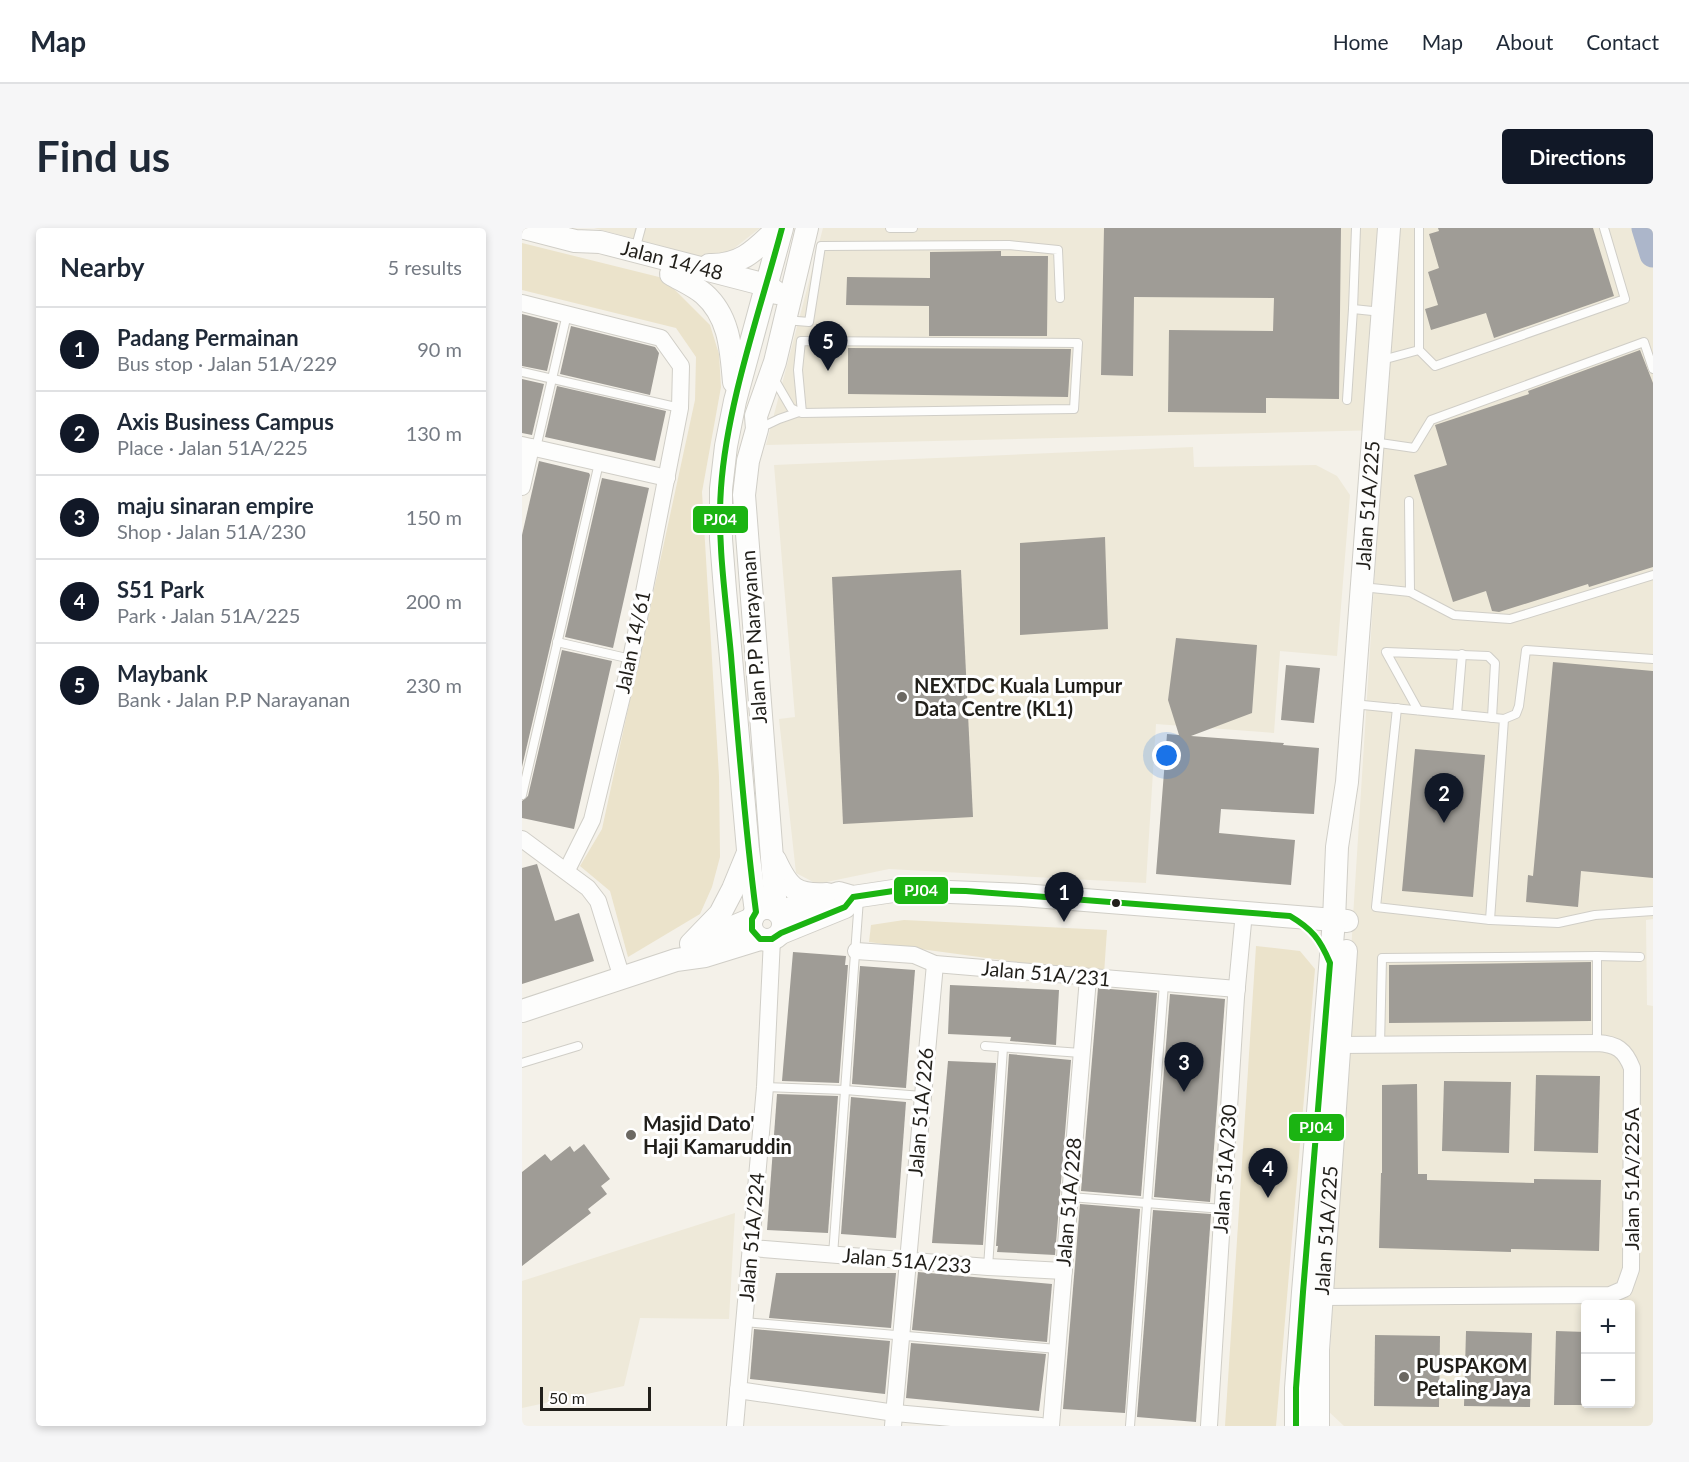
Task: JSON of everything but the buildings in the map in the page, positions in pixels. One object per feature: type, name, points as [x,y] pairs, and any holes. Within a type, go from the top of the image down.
[{"type":"street","name":"Jalan 14/48","points":[[524,228],[575,241],[600,242],[638,234],[676,269]]},
{"type":"street","points":[[676,269],[735,263],[747,256],[780,228]]},
{"type":"street","name":"Jalan P.P Narayanan","points":[[768,923],[748,850],[721,539],[721,489],[726,446],[735,401],[769,293],[780,228]]},
{"type":"street","name":"Jalan 51A/225","points":[[1296,1426],[1296,1389],[1303,1292],[1330,963],[1341,921],[1336,877],[1337,847],[1347,782],[1389,228]]},
{"type":"street","points":[[757,423],[758,385],[779,309],[769,293],[788,283],[806,232]]},
{"type":"street","name":"Jalan P.P Narayanan","points":[[768,923],[773,856],[744,495],[748,460],[806,232]]},
{"type":"street","name":"Jalan 14/48","points":[[575,241],[598,254],[676,269],[769,293]]},
{"type":"street","points":[[676,269],[718,310],[731,345],[735,401]]},
{"type":"street","name":"Jalan 14/61","points":[[522,303],[661,338],[681,366],[680,408],[631,659],[592,820],[567,870]]},
{"type":"street","points":[[522,487],[530,447],[667,478]]},
{"type":"street","name":"Jalan 51A/225","points":[[1320,1423],[1318,1350],[1340,1045],[1341,921],[1350,847],[1347,782]]},
{"type":"street","points":[[523,843],[567,870],[588,888],[598,901],[622,978]]},
{"type":"street","points":[[522,1011],[622,978],[684,952],[720,914],[733,889],[748,850]]},
{"type":"street","points":[[773,856],[784,881],[799,891],[813,895],[851,895],[900,890],[966,891],[1341,921]]},
{"type":"street","points":[[1290,916],[1313,903],[1326,892],[1336,877]]},
{"type":"street","points":[[684,952],[705,956],[768,923],[845,907],[851,895]]},
{"type":"street","name":"Jalan 51A/230","points":[[1209,1426],[1244,912]]},
{"type":"street","points":[[1290,916],[1311,928],[1330,963]]},
{"type":"street","name":"Jalan 51A/224","points":[[735,1426],[765,1087],[768,923]]},
{"type":"street","name":"Jalan 51A/231","points":[[856,951],[914,955],[935,964],[1237,989]]},
{"type":"street","name":"Jalan 51A/226","points":[[894,1419],[935,964]]},
{"type":"street","name":"Jalan 51A/228","points":[[1051,1426],[1088,978]]},
{"type":"street","name":"Jalan 51A/225A","points":[[1322,1297],[1610,1295],[1624,1289],[1631,1269],[1632,1068],[1627,1054],[1611,1044],[1597,1043],[1340,1045]]},
{"type":"street","name":"Jalan 51A/233","points":[[751,1248],[1064,1272]]},
{"type":"street","points":[[738,1390],[894,1419],[1041,1426]]},
{"type":"lane","points":[[890,228],[913,228]]},
{"type":"lane","points":[[1347,400],[1356,228]]},
{"type":"lane","points":[[1419,228],[1419,350],[1435,366],[1625,299],[1604,228]]},
{"type":"lane","points":[[785,320],[809,322],[821,246],[1009,245],[1058,250],[1060,298]]},
{"type":"lane","points":[[1353,309],[1382,312]]},
{"type":"lane","points":[[530,447],[552,379],[567,314]]},
{"type":"lane","points":[[757,423],[801,413],[1074,409],[1078,343],[801,341],[798,370],[801,413]]},
{"type":"lane","points":[[1372,442],[1414,448],[1431,420],[1644,342],[1653,369]]},
{"type":"lane","points":[[1378,361],[1419,350]]},
{"type":"lane","points":[[522,372],[680,408]]},
{"type":"lane","points":[[771,374],[791,408],[801,413]]},
{"type":"lane","points":[[522,795],[599,463]]},
{"type":"lane","points":[[1409,501],[1410,592]]},
{"type":"lane","points":[[1361,587],[1410,592],[1454,615],[1510,619],[1653,574]]},
{"type":"lane","points":[[557,642],[631,659]]},
{"type":"lane","points":[[1353,704],[1504,719],[1516,714],[1520,706],[1526,650],[1653,659]]},
{"type":"lane","points":[[1418,710],[1386,652],[1488,656],[1495,663],[1492,718]]},
{"type":"lane","points":[[1456,714],[1462,654]]},
{"type":"lane","points":[[1397,708],[1376,907],[1490,920],[1558,923],[1594,915],[1653,911]]},
{"type":"lane","points":[[1490,920],[1504,719]]},
{"type":"lane","points":[[833,1255],[856,951],[851,895]]},
{"type":"lane","points":[[1597,956],[1597,1043]]},
{"type":"lane","points":[[1380,1045],[1382,958],[1640,957]]},
{"type":"lane","points":[[1130,1426],[1164,984]]},
{"type":"lane","points":[[522,1063],[578,1046]]},
{"type":"lane","points":[[985,1046],[1081,1053]]},
{"type":"lane","points":[[988,1267],[1004,1048]]},
{"type":"lane","points":[[765,1087],[922,1096]]},
{"type":"lane","points":[[1070,1197],[1223,1209]]},
{"type":"lane","points":[[744,1322],[1057,1349]]},
{"type":"shaded area","points":[[594,228],[760,228],[718,261]]},
{"type":"shaded area","points":[[823,228],[1653,228],[1653,919],[1646,920],[1647,1005],[1653,1006],[1653,1426],[1344,1426],[1327,1410],[1353,917],[1384,430],[766,445]]},
{"type":"shaded area","points":[[522,243],[663,278],[710,325],[719,354],[721,387],[702,492],[719,776],[720,857],[712,887],[700,914],[628,957],[610,891],[580,866],[602,829],[695,400],[696,357],[676,328],[522,290]]},
{"type":"shaded area","name":"NEXTDC Kuala Lumpur Data Centre (KL1)","points":[[1193,447],[1194,467],[1316,465],[1337,476],[1350,495],[1337,656],[1280,651],[1274,733],[1156,724],[1146,883],[889,869],[817,884],[796,873],[779,719],[795,717],[774,465]]},
{"type":"shaded area","points":[[904,920],[1107,930],[1104,974],[869,942],[871,925]]},
{"type":"shaded area","points":[[1256,946],[1300,951],[1315,969],[1276,1426],[1225,1426]]},
{"type":"shaded area","points":[[735,1213],[729,1319],[640,1318],[624,1386],[522,1408],[522,1281]]},
{"type":"waterway","points":[[1645,228],[1653,254]]},
{"type":"transit line","name":"PJ04","points":[[782,228],[737,390],[724,456],[720,509],[723,572],[756,912],[752,919],[752,930],[760,939],[772,939],[781,933],[845,907],[853,897],[900,890],[966,891],[1290,916],[1310,930],[1323,947],[1330,963],[1303,1292],[1296,1388],[1296,1426]]},
{"type":"place","name":"Maybank","points":[[828,371]]},
{"type":"place","name":"NEXTDC Kuala Lumpur Data Centre (KL1)","points":[[902,697]]},
{"type":"place","name":"Axis Business Campus","points":[[1444,823]]},
{"type":"place","name":"Padang Permainan","points":[[1064,922]]},
{"type":"place","name":"maju sinaran empire","points":[[1184,1092]]},
{"type":"place","name":"Masjid Dato' Haji Kamaruddin","points":[[631,1135]]},
{"type":"place","name":"S51 Park","points":[[1268,1198]]},
{"type":"place","name":"PUSPAKOM Petaling Jaya","points":[[1404,1377]]}]
